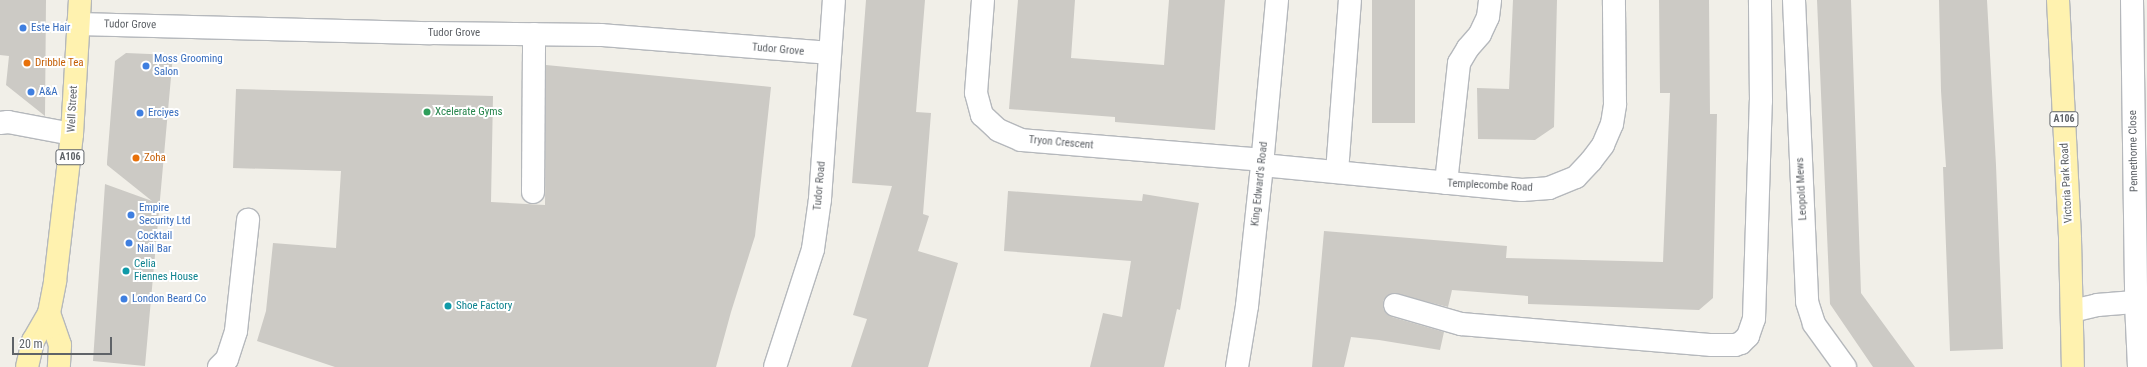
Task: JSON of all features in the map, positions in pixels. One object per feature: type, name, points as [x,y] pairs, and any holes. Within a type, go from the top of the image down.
[{"type":"main road","name":"Well Street","points":[[29,360],[33,341],[49,313],[56,273],[72,134],[80,0]]},
{"type":"main road","name":"Victoria Park Road","points":[[2058,0],[2072,311],[2073,367]]},
{"type":"main road","name":"Well Street","points":[[49,313],[60,346],[62,367]]},
{"type":"main road","name":"A106","points":[[12,367],[29,360]]},
{"type":"street","name":"Tudor Road","points":[[775,367],[813,249],[820,199],[829,52],[834,0]]},
{"type":"street","name":"Tryon Crescent","points":[[983,0],[976,93],[982,115],[998,130],[1021,140],[1262,162]]},
{"type":"street","name":"King Edward's Road","points":[[1237,367],[1247,306],[1277,0]]},
{"type":"street","points":[[1337,172],[1350,0]]},
{"type":"street","points":[[1446,183],[1459,63],[1468,48],[1480,34],[1488,17],[1490,0]]},
{"type":"street","name":"Templecombe Road","points":[[1262,162],[1337,172],[1522,190],[1550,188],[1576,176],[1591,161],[1603,144],[1612,124],[1615,104],[1614,0]]},
{"type":"street","points":[[1395,305],[1461,324],[1712,345],[1735,345],[1741,343],[1748,336],[1754,319],[1761,100],[1760,0]]},
{"type":"street","name":"Leopold Mews","points":[[1794,0],[1807,302],[1814,324],[1846,367]]},
{"type":"street","name":"Pennethorne Close","points":[[2132,0],[2141,302],[2139,367]]},
{"type":"street","name":"Tudor Grove","points":[[78,24],[430,34],[601,35],[829,52]]},
{"type":"street","points":[[533,192],[534,34]]},
{"type":"street","points":[[0,123],[8,122],[72,134]]},
{"type":"street","points":[[220,367],[226,359],[236,331],[248,220]]},
{"type":"street","points":[[2072,311],[2096,305],[2141,302]]},
{"type":"building","points":[[0,0],[46,0],[45,116],[6,85],[9,56],[0,55]]},
{"type":"building","points":[[866,0],[925,0],[916,112],[931,113],[923,214],[929,216],[918,251],[958,263],[928,367],[851,367],[867,319],[853,315],[892,186],[852,183]]},
{"type":"building","points":[[1018,0],[1075,0],[1071,58],[1164,65],[1169,0],[1225,0],[1215,130],[1115,122],[1115,117],[1009,109]]},
{"type":"building","points":[[1372,0],[1415,0],[1415,123],[1372,123]]},
{"type":"building","points":[[1513,0],[1557,0],[1554,127],[1535,140],[1478,139],[1477,88],[1509,89]]},
{"type":"building","points":[[1659,0],[1709,0],[1710,114],[1717,114],[1713,298],[1699,310],[1528,304],[1528,296],[1452,290],[1448,307],[1392,293],[1383,301],[1383,308],[1386,313],[1392,317],[1444,332],[1440,350],[1351,337],[1344,367],[1312,367],[1324,231],[1507,246],[1506,258],[1663,262],[1670,93],[1660,93]]},
{"type":"building","points":[[1817,0],[1851,0],[1861,293],[1915,367],[1873,367],[1830,304]]},
{"type":"building","points":[[1939,0],[1987,0],[1996,165],[2003,349],[1950,351],[1943,167],[1946,167],[1941,91]]},
{"type":"building","name":"Celia Fiennes House","points":[[126,53],[173,55],[145,366],[93,361],[105,184],[152,201],[107,165],[115,61]]},
{"type":"building","points":[[546,65],[771,87],[755,236],[731,312],[716,367],[335,367],[257,341],[266,311],[273,243],[336,248],[341,171],[233,168],[236,89],[493,96],[491,202],[545,205]]},
{"type":"building","points":[[1008,191],[1142,201],[1143,194],[1199,203],[1180,310],[1177,309],[1164,367],[1090,367],[1103,313],[1122,317],[1131,261],[1004,251]]},
{"type":"place","name":"Este Hair","points":[[23,28]]},
{"type":"place","name":"Dribble Tea","points":[[27,63]]},
{"type":"place","name":"Moss Grooming Salon","points":[[146,66]]},
{"type":"place","name":"A&A","points":[[31,92]]},
{"type":"place","name":"Xcelerate Gyms","points":[[427,112]]},
{"type":"place","name":"Erciyes","points":[[140,113]]},
{"type":"place","name":"Zoha","points":[[136,158]]},
{"type":"place","name":"Empire Security Ltd","points":[[131,215]]},
{"type":"place","name":"Cocktail Nail Bar","points":[[129,243]]},
{"type":"place","name":"Celia Fiennes House","points":[[126,271]]},
{"type":"place","name":"London Beard Co","points":[[124,299]]},
{"type":"place","name":"Shoe Factory","points":[[448,306]]}]
